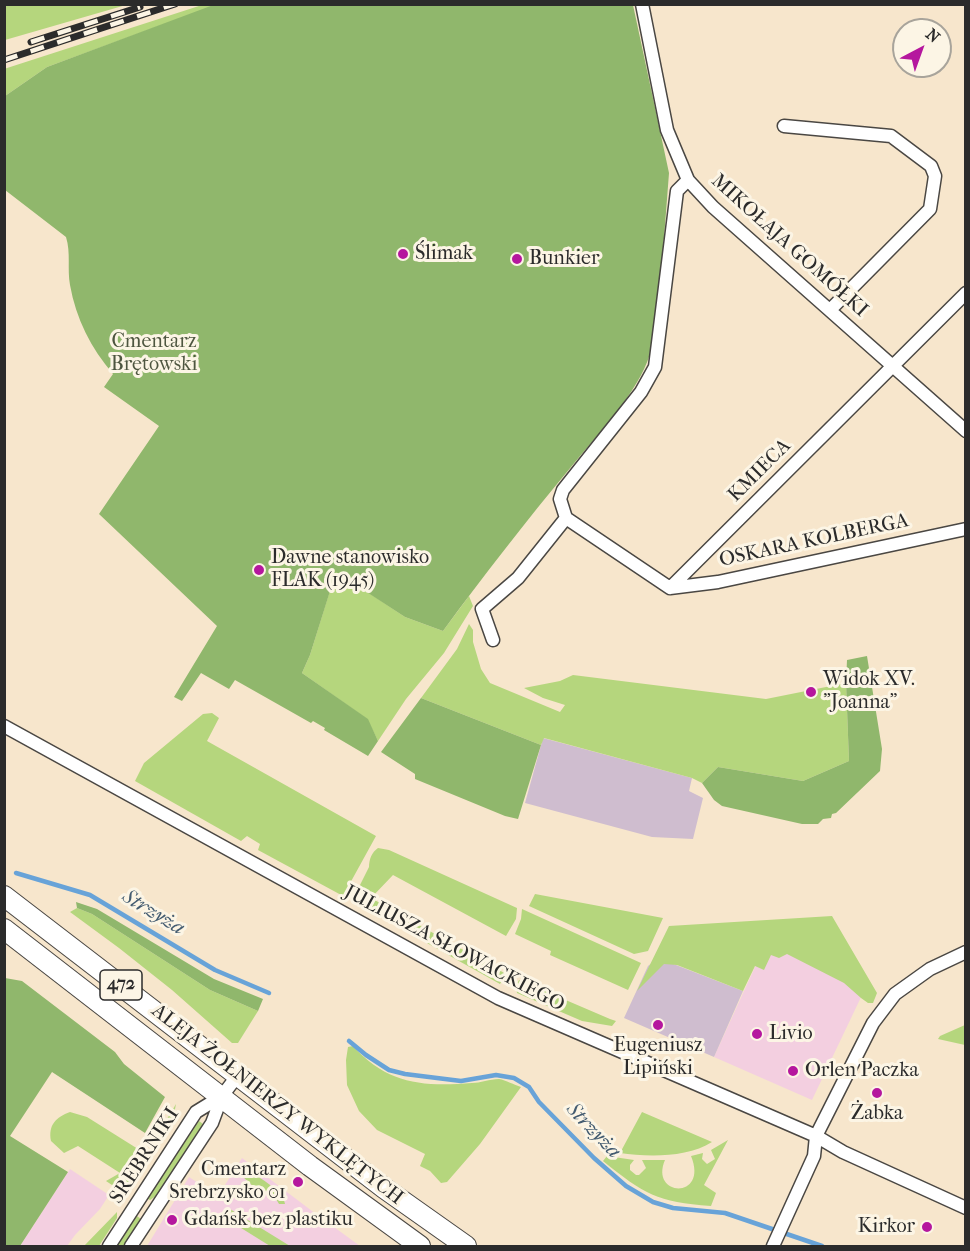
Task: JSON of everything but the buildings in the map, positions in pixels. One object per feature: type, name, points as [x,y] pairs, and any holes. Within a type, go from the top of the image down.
[{"type":"main road","name":"ALEJA ŻOŁNIERZY WYKLĘTYCH","points":[[4,896],[384,1188],[466,1246]]},
{"type":"main road","name":"ALEJA ŻOŁNIERZY WYKLĘTYCH","points":[[4,929],[315,1170],[420,1246]]},
{"type":"street","name":"MIKOŁAJA GOMÓŁKI","points":[[642,4],[667,130],[688,180],[713,207],[893,366]]},
{"type":"street","points":[[784,126],[891,136],[931,166],[935,176],[930,209],[830,310]]},
{"type":"street","points":[[670,588],[566,518],[560,499],[562,490],[641,392],[655,366],[677,191],[688,180]]},
{"type":"street","name":"KMIECA","points":[[670,588],[966,293]]},
{"type":"street","points":[[893,366],[966,431]]},
{"type":"street","points":[[493,640],[482,609],[518,578],[566,518]]},
{"type":"street","name":"OSKARA KOLBERGA","points":[[670,588],[718,582],[966,529]]},
{"type":"street","name":"JULIUSZA SŁOWACKIEGO","points":[[4,726],[498,998],[610,1049],[816,1136],[843,1152],[966,1208]]},
{"type":"street","points":[[775,1244],[814,1156],[816,1136],[873,1023],[895,994],[930,969],[966,952]]},
{"type":"street","name":"SREBRNIKI","points":[[131,1246],[212,1123],[222,1096],[238,1075]]},
{"type":"street","name":"SREBRNIKI","points":[[109,1246],[196,1112],[222,1096]]},
{"type":"street","points":[[135,1207],[150,1217]]},
{"type":"shaded area","points":[[543,738],[692,778],[689,791],[703,798],[693,839],[652,837],[525,803]]},
{"type":"shaded area","points":[[795,942],[863,993],[812,1100],[714,1057],[760,956]]},
{"type":"shaded area","points":[[658,958],[743,991],[714,1057],[624,1018],[648,966]]},
{"type":"shaded area","points":[[242,1158],[360,1246],[147,1246],[189,1177],[218,1196]]},
{"type":"shaded area","points":[[70,1169],[109,1195],[100,1209],[67,1246],[20,1246]]},
{"type":"green space","points":[[5,4],[126,4],[126,5],[5,40]]},
{"type":"green space","name":"Cmentarz Brętowski","points":[[216,4],[633,5],[669,173],[663,251],[650,354],[644,369],[616,413],[522,527],[443,631],[405,617],[336,572],[310,655],[302,673],[368,719],[378,741],[368,756],[313,721],[311,723],[235,680],[229,689],[201,673],[182,701],[174,697],[217,626],[99,514],[159,426],[104,387],[113,374],[91,343],[76,310],[70,285],[66,237],[5,190],[5,96],[47,67]]},
{"type":"green space","points":[[202,5],[216,5],[47,67],[5,96],[4,69]]},
{"type":"green space","points":[[336,571],[405,617],[443,631],[469,596],[473,606],[444,653],[406,699],[378,741],[367,719],[302,673],[310,655]]},
{"type":"green space","points":[[469,624],[473,630],[473,642],[481,669],[490,683],[560,712],[565,705],[543,698],[524,688],[560,681],[573,675],[766,699],[846,683],[849,761],[803,781],[718,767],[702,783],[692,778],[544,738],[541,745],[421,698],[457,649]]},
{"type":"green space","points":[[867,656],[882,749],[880,771],[836,813],[832,814],[831,818],[823,819],[818,824],[802,824],[722,806],[714,800],[702,783],[718,767],[803,781],[849,761],[847,660]]},
{"type":"green space","points":[[421,698],[541,745],[518,819],[505,816],[415,779],[415,774],[381,752]]},
{"type":"green space","points":[[212,713],[219,718],[207,741],[376,836],[343,896],[258,850],[260,844],[247,836],[241,841],[135,781],[144,763],[203,714]]},
{"type":"green space","points":[[378,848],[389,850],[517,908],[516,919],[506,936],[393,875],[371,898],[506,974],[500,984],[352,901],[369,867],[371,856]]},
{"type":"green space","points":[[535,894],[663,918],[648,951],[634,954],[529,906]]},
{"type":"green space","points":[[76,902],[97,909],[214,979],[263,999],[258,1011],[210,990],[92,914],[77,908]]},
{"type":"green space","points":[[77,908],[92,914],[210,990],[258,1011],[238,1043],[232,1043],[172,990],[70,912]]},
{"type":"green space","points":[[522,909],[641,963],[628,990],[550,955],[551,951],[515,934]]},
{"type":"green space","points":[[832,916],[877,993],[873,1003],[868,1003],[844,983],[787,954],[779,958],[771,955],[764,970],[755,966],[743,991],[677,965],[664,964],[637,991],[669,926]]},
{"type":"green space","points":[[5,978],[22,981],[115,1052],[124,1064],[165,1097],[145,1133],[52,1072],[10,1136],[68,1172],[20,1246],[5,1246]]},
{"type":"green space","points":[[519,980],[616,1021],[612,1026],[582,1021],[517,993],[516,986]]},
{"type":"green space","points":[[965,1025],[965,1045],[938,1039],[940,1036]]},
{"type":"green space","points":[[353,1046],[379,1068],[407,1080],[454,1084],[499,1079],[521,1087],[480,1144],[447,1182],[441,1183],[430,1171],[420,1166],[425,1154],[377,1130],[359,1111],[347,1085],[348,1047]]},
{"type":"green space","points":[[176,1104],[174,1114],[155,1145],[148,1142],[161,1129]]},
{"type":"green space","points":[[70,1112],[87,1117],[138,1149],[115,1187],[106,1181],[120,1173],[78,1146],[64,1153],[51,1141],[50,1135],[54,1122]]},
{"type":"green space","points":[[642,1112],[712,1142],[679,1154],[620,1153]]},
{"type":"green space","points":[[199,1121],[203,1124],[156,1196],[148,1199],[149,1195]]},
{"type":"green space","points":[[728,1140],[704,1185],[716,1193],[711,1206],[677,1202],[652,1194],[641,1189],[603,1161],[607,1156],[634,1160],[630,1165],[630,1170],[639,1175],[646,1168],[642,1160],[665,1160],[662,1172],[665,1181],[671,1187],[679,1188],[686,1186],[692,1180],[694,1170],[691,1156],[703,1153],[702,1159],[707,1164],[715,1159],[711,1150]]},
{"type":"green space","points":[[140,1154],[146,1159],[124,1192],[119,1189]]},
{"type":"green space","points":[[247,1172],[270,1185],[285,1204],[279,1204],[272,1192],[257,1190],[242,1176]]},
{"type":"green space","points":[[230,1209],[290,1246],[270,1246],[225,1218]]},
{"type":"green space","points":[[117,1212],[117,1218],[99,1246],[84,1246]]},
{"type":"green space","points":[[137,1216],[141,1219],[123,1246],[116,1246]]},
{"type":"waterway","name":"Strzyża","points":[[16,873],[90,895],[215,970],[269,993]]},
{"type":"waterway","name":"Strzyża","points":[[349,1041],[389,1070],[405,1074],[461,1081],[496,1075],[514,1078],[529,1087],[539,1102],[594,1158],[626,1186],[653,1202],[673,1208],[725,1213],[822,1246]]},
{"type":"railway","points":[[4,60],[175,4]]},
{"type":"railway","points":[[31,42],[140,7]]},
{"type":"place","name":"Ślimak","points":[[403,254]]},
{"type":"place","name":"Bunkier","points":[[517,259]]},
{"type":"place","name":"Dawne stanowisko FLAK (1945)","points":[[259,570]]},
{"type":"place","name":"Widok XV. \"Joanna\"","points":[[811,692]]},
{"type":"place","name":"Eugeniusz Lipiński","points":[[658,1025]]},
{"type":"place","name":"Livio","points":[[757,1034]]},
{"type":"place","name":"Orlen Paczka","points":[[793,1071]]},
{"type":"place","name":"Żabka","points":[[877,1093]]},
{"type":"place","name":"Cmentarz Srebrzysko 01","points":[[298,1182]]},
{"type":"place","name":"Gdańsk bez plastiku","points":[[172,1220]]},
{"type":"place","name":"Kirkor","points":[[927,1227]]}]
